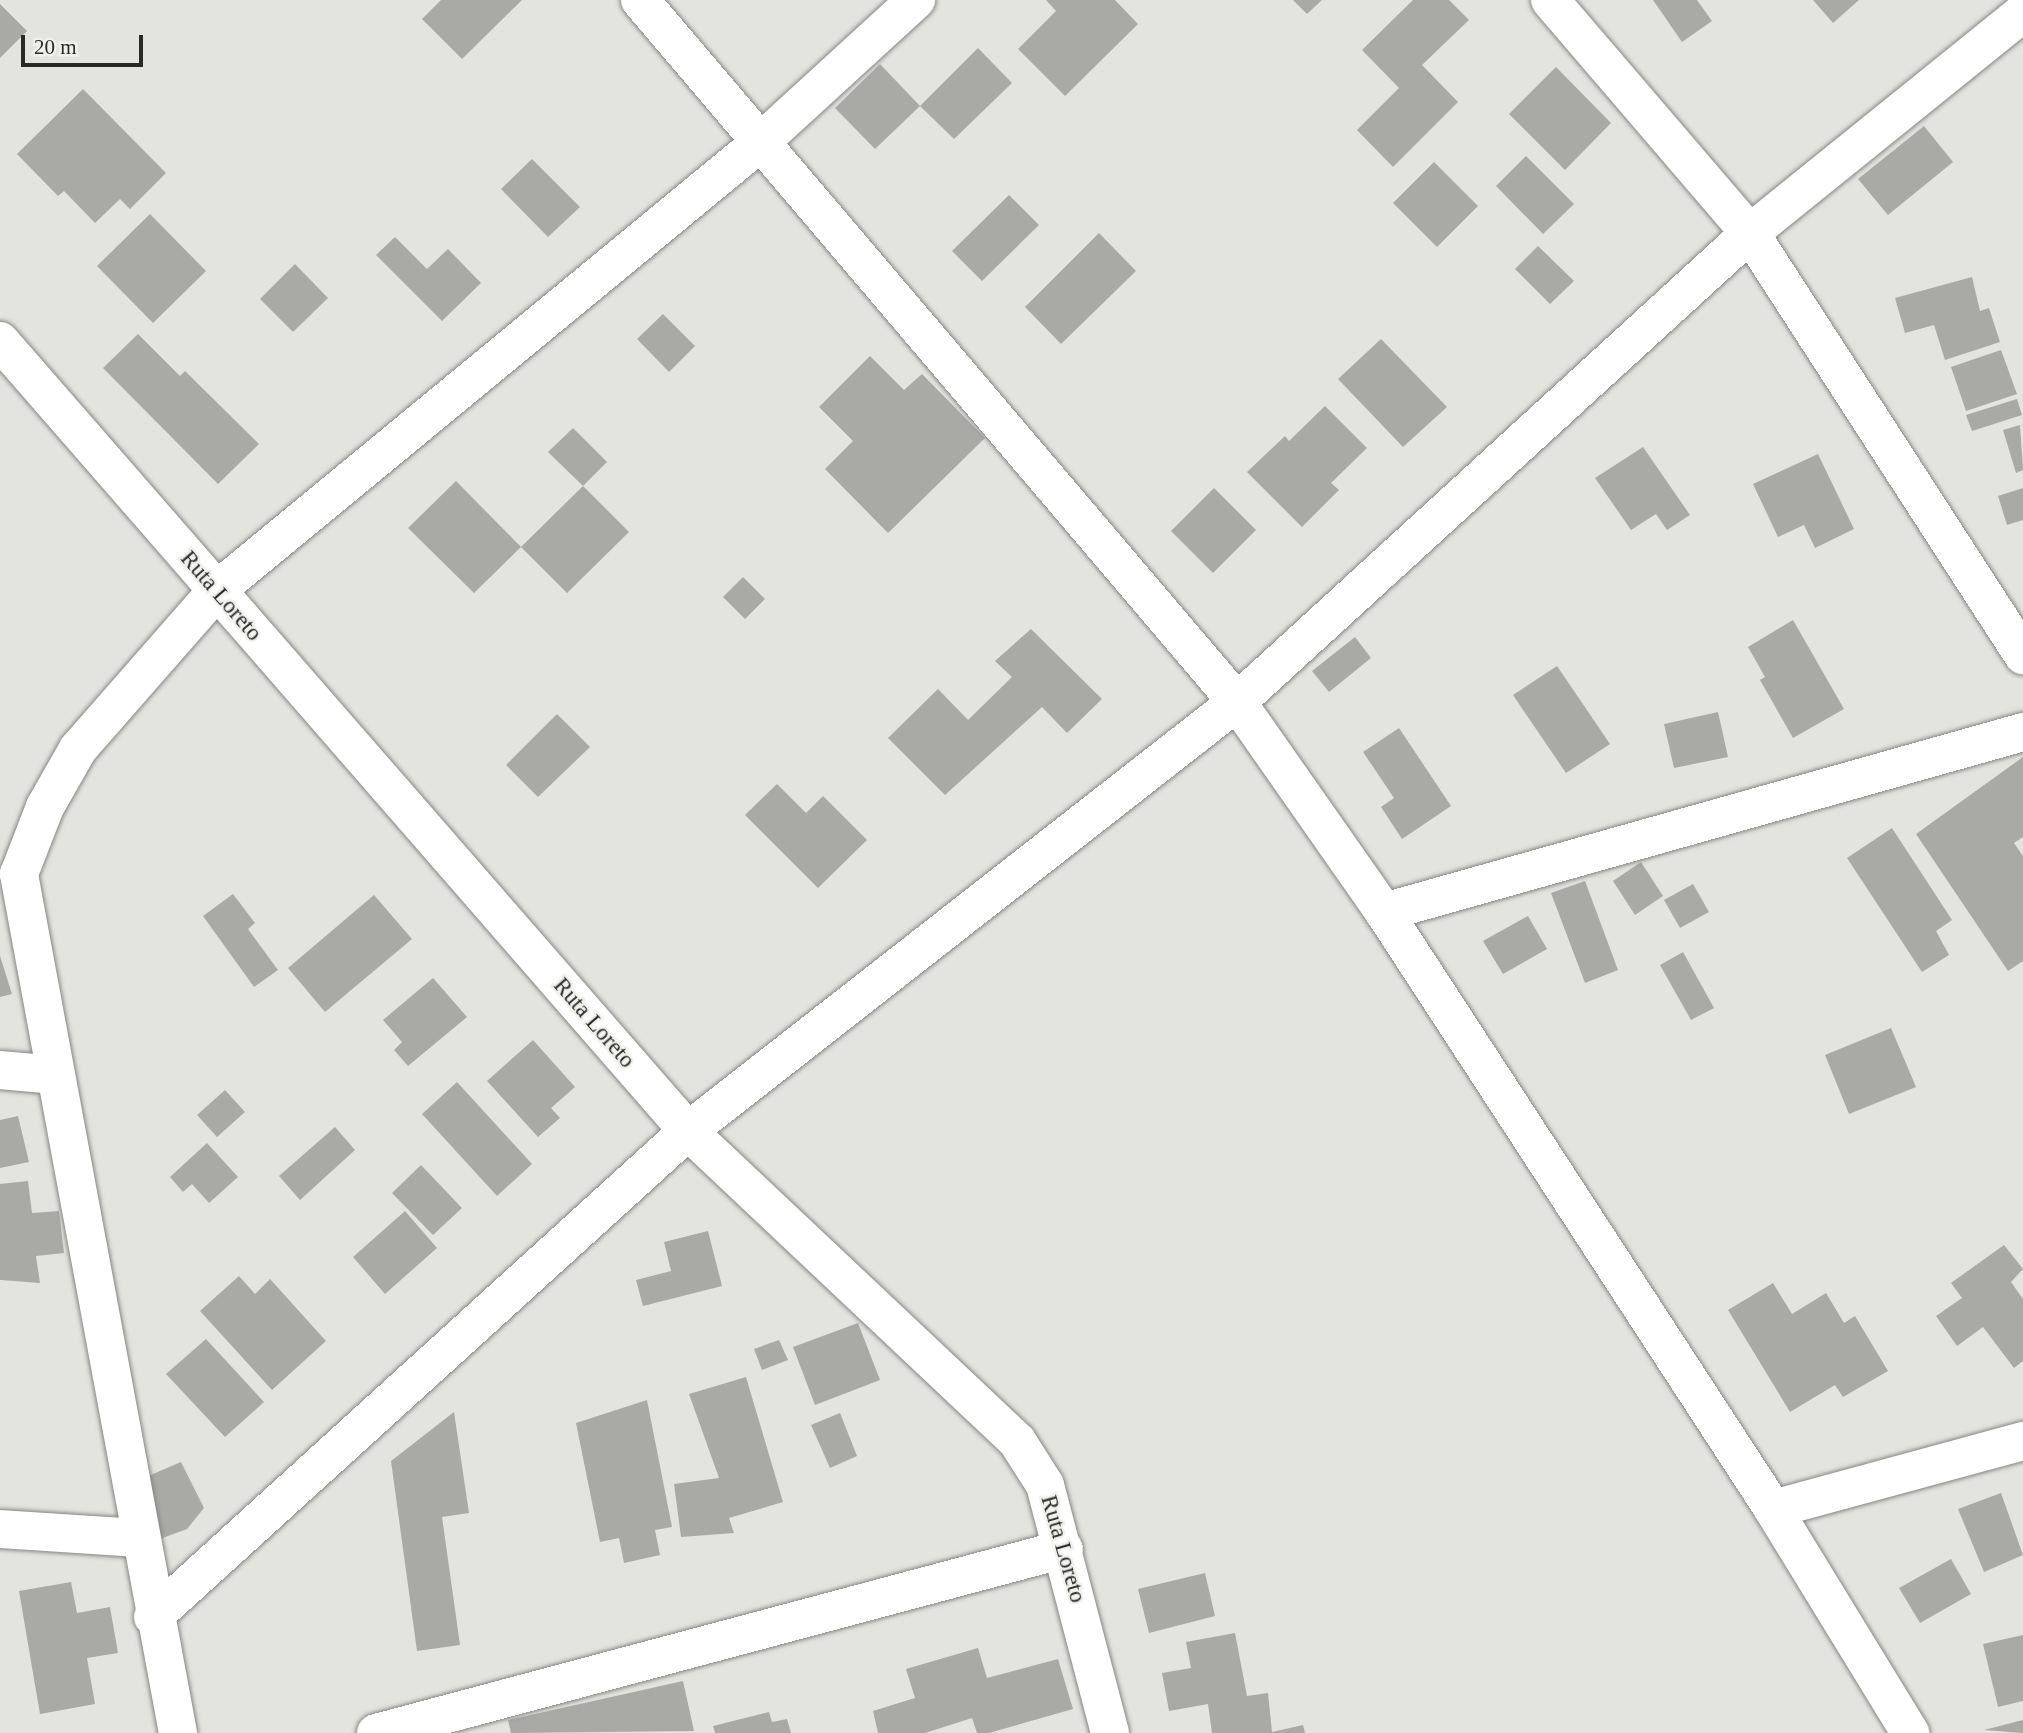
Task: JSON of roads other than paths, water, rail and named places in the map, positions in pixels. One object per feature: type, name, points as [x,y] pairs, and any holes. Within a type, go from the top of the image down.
[{"type":"street","points":[[640,0],[1237,702],[1384,912],[1773,1509],[1910,1733]]},
{"type":"street","points":[[178,1733],[153,1617],[19,874],[45,807],[78,749],[216,590],[762,141],[916,0]]},
{"type":"street","points":[[1550,0],[1750,233],[2023,655]]},
{"type":"street","points":[[153,1617],[688,1131],[1237,702],[1750,233],[2023,13]]},
{"type":"street","name":"Ruta Loreto","points":[[0,341],[688,1131],[1017,1441],[1045,1485],[1111,1733]]},
{"type":"street","points":[[1384,912],[2023,732]]},
{"type":"street","points":[[0,1070],[56,1075]]},
{"type":"street","points":[[1773,1509],[2023,1441]]},
{"type":"street","points":[[0,1529],[139,1538]]},
{"type":"street","points":[[376,1733],[1064,1549]]}]
